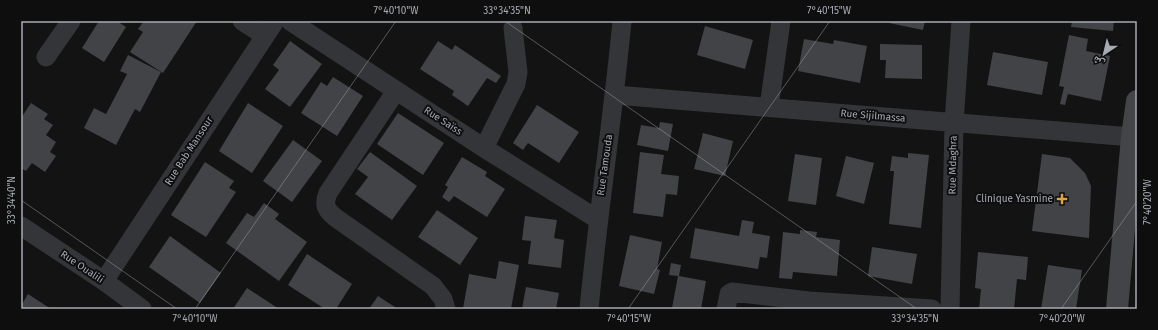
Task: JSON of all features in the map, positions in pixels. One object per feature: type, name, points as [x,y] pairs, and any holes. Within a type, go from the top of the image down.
[{"type":"main road","points":[[1117,309],[1132,138],[1137,101]]},
{"type":"street","points":[[46,57],[71,21]]},
{"type":"street","points":[[242,21],[270,28]]},
{"type":"street","name":"Rue Saïss","points":[[290,21],[484,148],[597,219]]},
{"type":"street","name":"Rue Tamouda","points":[[589,309],[597,219],[615,95],[622,21]]},
{"type":"street","points":[[769,108],[781,21]]},
{"type":"street","name":"Rue Mdaghra","points":[[950,309],[954,123],[961,21]]},
{"type":"street","name":"Rue Bab Mansour","points":[[104,281],[270,28]]},
{"type":"street","points":[[484,148],[516,84],[518,72],[513,28]]},
{"type":"street","points":[[396,91],[328,193],[325,206],[328,212],[433,286],[443,299],[446,309]]},
{"type":"street","name":"Rue Sijilmassa","points":[[615,95],[1132,138]]},
{"type":"street","name":"Rue Oualili","points":[[21,226],[104,281],[142,309]]},
{"type":"street","points":[[726,309],[729,294],[732,292],[809,305],[932,309]]},
{"type":"building","points":[[99,21],[117,21],[126,27],[104,62],[82,48]]},
{"type":"building","points":[[144,21],[197,21],[163,73],[130,52],[143,32],[138,29]]},
{"type":"building","points":[[889,21],[925,21],[923,30],[889,23]]},
{"type":"building","points":[[1072,21],[1114,21],[1113,31],[1071,27]]},
{"type":"building","points":[[705,26],[753,40],[745,69],[697,55]]},
{"type":"building","points":[[1069,35],[1088,39],[1086,51],[1110,56],[1101,101],[1068,94],[1065,105],[1060,104],[1064,87],[1059,86]]},
{"type":"building","points":[[804,39],[833,44],[834,40],[867,46],[860,83],[798,71]]},
{"type":"building","points":[[290,41],[322,64],[290,107],[265,89],[279,70],[273,65]]},
{"type":"building","points":[[438,41],[452,50],[455,45],[501,76],[496,83],[487,78],[468,106],[452,95],[454,91],[420,69]]},
{"type":"building","points":[[880,44],[922,45],[922,79],[885,78],[886,60],[880,60]]},
{"type":"building","points":[[993,52],[1048,62],[1042,95],[987,85]]},
{"type":"building","points":[[128,55],[161,72],[140,112],[135,109],[116,145],[84,128],[94,108],[106,114],[127,74],[120,71]]},
{"type":"building","points":[[333,77],[363,96],[337,136],[301,113],[321,82],[327,86]]},
{"type":"building","points":[[31,103],[48,114],[44,119],[53,125],[46,135],[56,142],[50,152],[56,156],[45,172],[32,163],[26,171],[21,168],[21,118]]},
{"type":"building","points":[[248,103],[283,126],[252,173],[219,151]]},
{"type":"building","points":[[537,105],[579,132],[559,163],[528,143],[523,150],[513,143]]},
{"type":"building","points":[[398,113],[444,143],[423,175],[377,144]]},
{"type":"building","points":[[660,122],[673,124],[668,151],[637,145],[641,125],[659,128]]},
{"type":"building","points":[[703,133],[733,141],[725,176],[694,169]]},
{"type":"building","points":[[293,140],[322,161],[292,202],[263,181]]},
{"type":"building","points":[[370,152],[417,186],[392,220],[355,194],[368,177],[357,169]]},
{"type":"building","points":[[640,152],[664,155],[661,174],[679,176],[677,195],[666,194],[663,217],[633,213]]},
{"type":"building","points":[[908,153],[929,155],[921,228],[889,224],[894,171],[890,171],[892,156],[908,158]]},
{"type":"building","points":[[795,154],[822,158],[816,205],[788,201]]},
{"type":"building","points":[[1042,154],[1070,158],[1085,173],[1091,186],[1089,238],[1032,231]]},
{"type":"building","points":[[846,156],[874,163],[864,204],[836,196]]},
{"type":"building","points":[[462,157],[487,172],[485,176],[505,189],[487,217],[454,196],[449,202],[442,197],[448,187],[445,185]]},
{"type":"building","points":[[205,162],[234,181],[229,188],[236,192],[206,237],[171,215]]},
{"type":"building","points":[[264,203],[279,214],[275,219],[307,242],[279,281],[226,243],[247,213],[254,217]]},
{"type":"building","points":[[437,210],[478,238],[460,265],[418,237]]},
{"type":"building","points":[[525,216],[557,220],[554,238],[564,240],[561,268],[528,264],[531,241],[522,240]]},
{"type":"building","points":[[742,220],[754,222],[752,233],[770,236],[767,258],[760,257],[758,269],[690,258],[695,228],[739,236]]},
{"type":"building","points":[[800,230],[817,232],[816,237],[840,240],[837,276],[793,272],[792,279],[779,278],[783,232],[800,234]]},
{"type":"building","points":[[630,235],[662,242],[657,269],[660,270],[654,294],[619,286]]},
{"type":"building","points":[[170,236],[221,273],[200,303],[149,267]]},
{"type":"building","points":[[872,247],[917,254],[912,284],[868,276]]},
{"type":"building","points":[[978,252],[1028,257],[1026,280],[1017,279],[1014,309],[979,309],[981,289],[975,288]]},
{"type":"building","points":[[307,254],[352,284],[336,309],[325,309],[288,285]]},
{"type":"building","points":[[499,261],[519,265],[511,309],[463,309],[469,274],[496,279]]},
{"type":"building","points":[[671,263],[681,265],[679,276],[706,281],[701,309],[672,308],[678,276],[669,275]]},
{"type":"building","points":[[1048,265],[1082,270],[1076,309],[1041,309]]},
{"type":"building","points":[[526,287],[559,293],[556,309],[522,309]]},
{"type":"building","points":[[247,288],[279,309],[233,309]]},
{"type":"building","points":[[28,294],[51,309],[21,309],[21,306]]},
{"type":"building","points":[[378,296],[398,309],[369,309]]},
{"type":"tram line","points":[[1136,309],[1137,295]]},
{"type":"place","name":"Clinique Yasmine","points":[[1062,199]]}]
